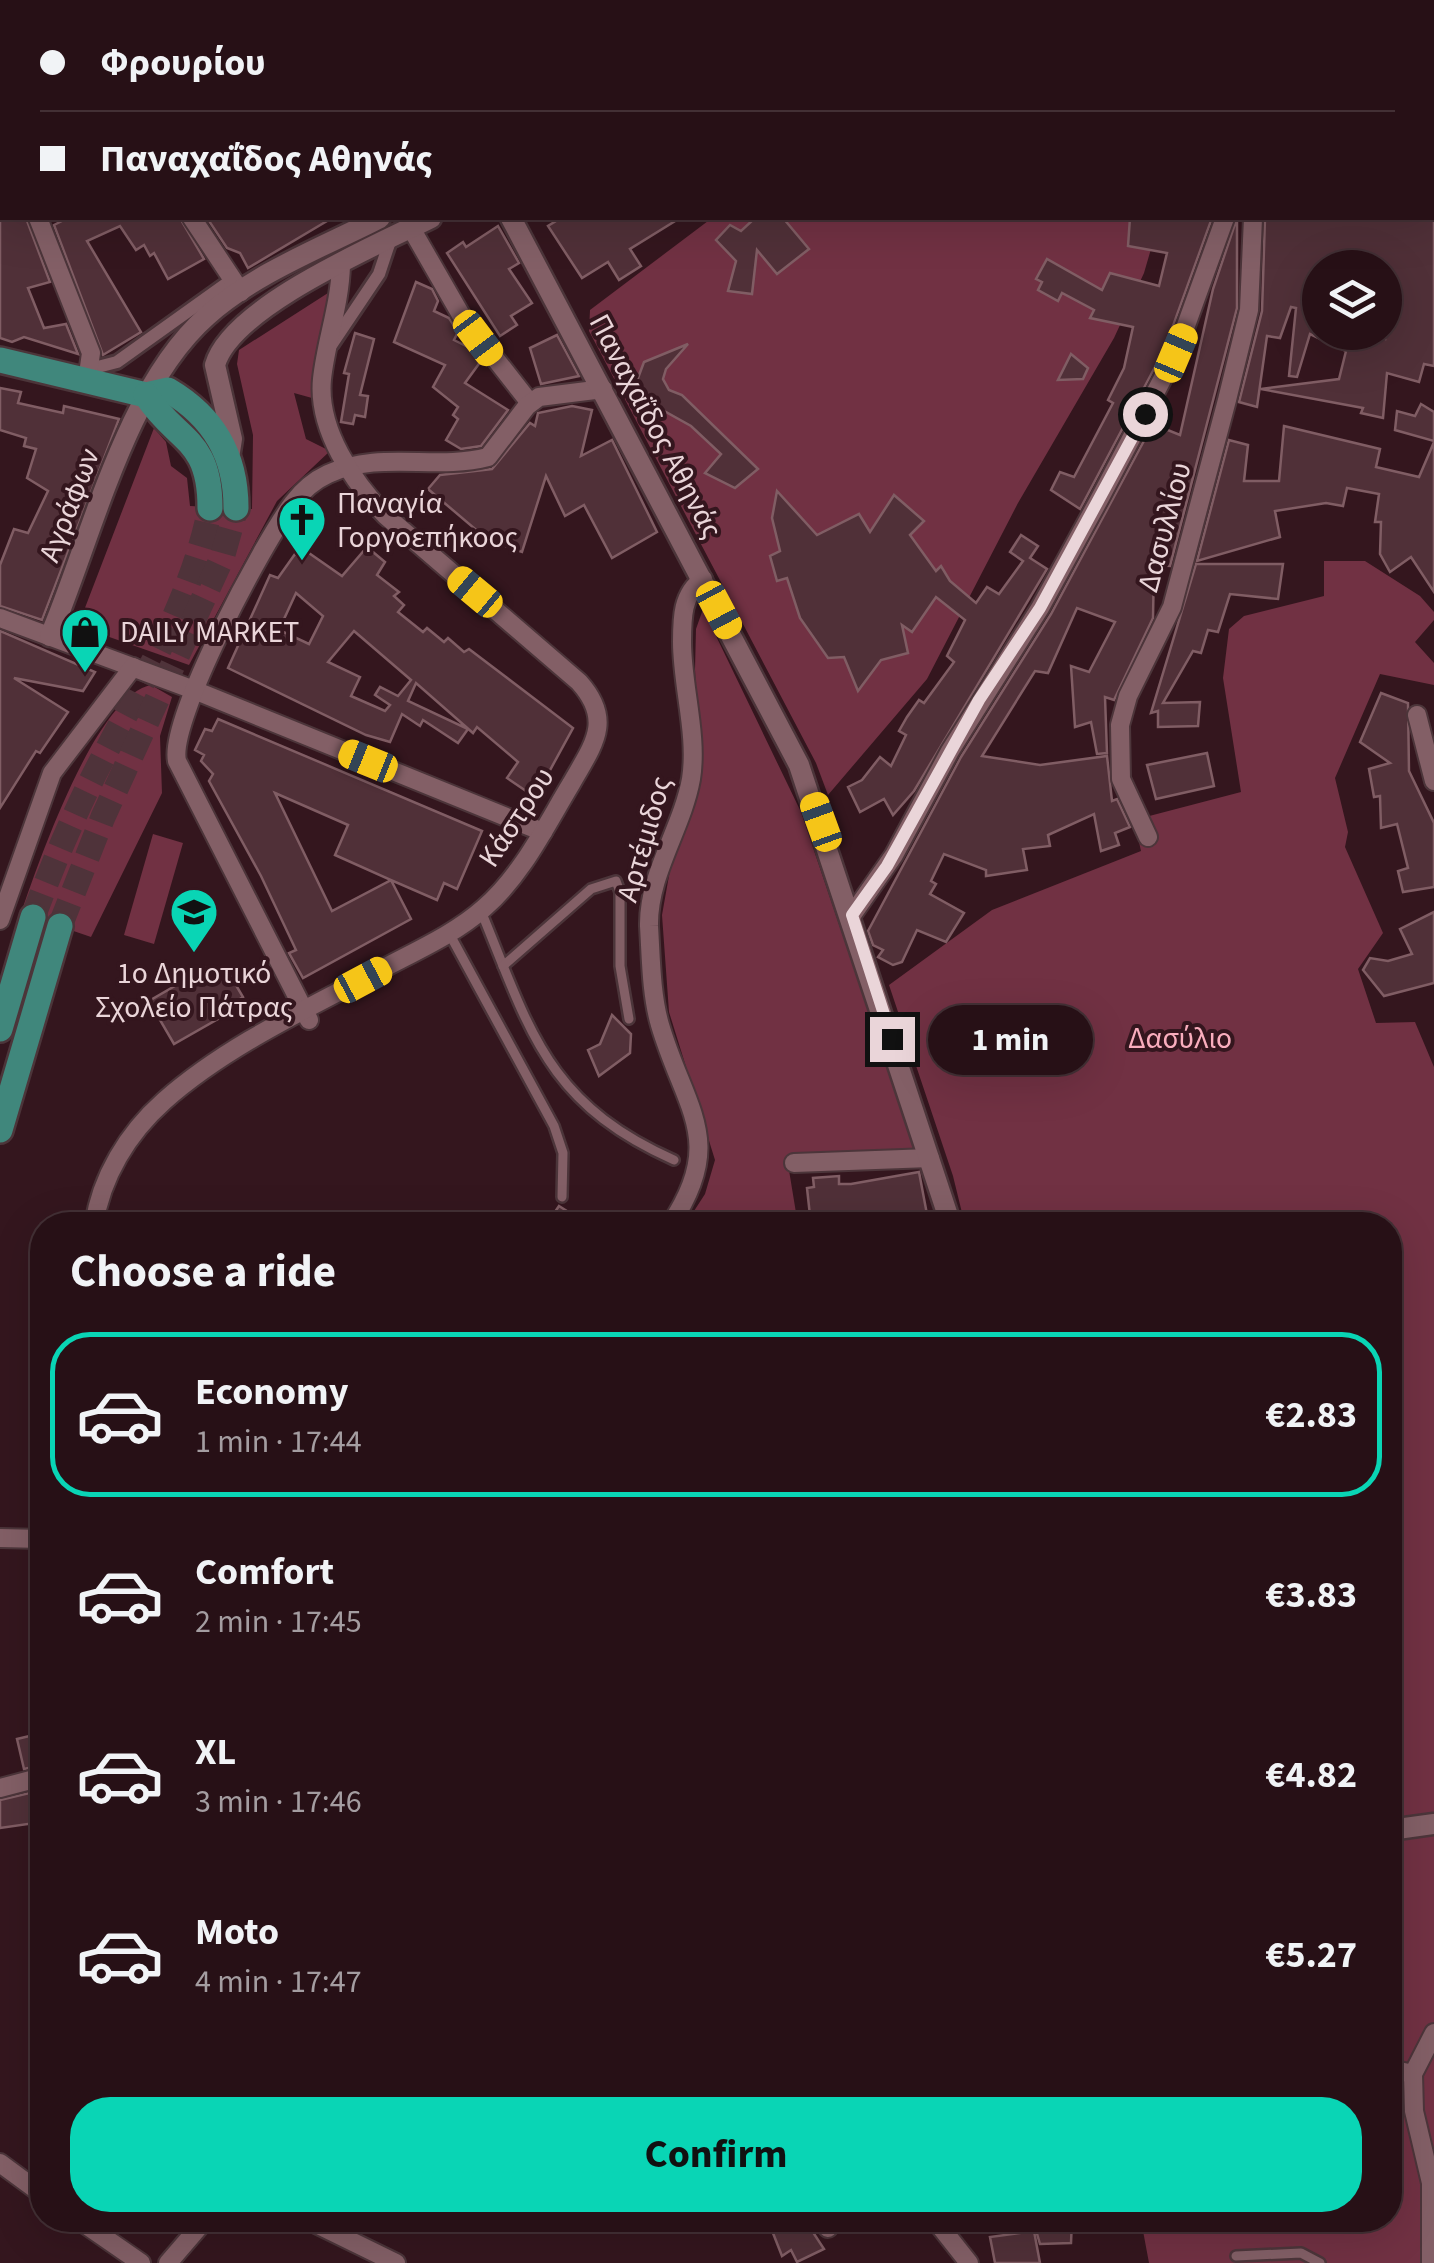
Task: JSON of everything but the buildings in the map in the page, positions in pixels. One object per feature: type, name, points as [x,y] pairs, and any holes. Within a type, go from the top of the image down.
[{"type":"main road","points":[[0,360],[88,375],[146,395],[168,390],[184,400],[212,426],[229,458],[223,508],[194,445],[158,414],[146,395]]},
{"type":"main road","points":[[0,1029],[33,917]]},
{"type":"main road","points":[[0,1130],[60,926]]},
{"type":"street","points":[[39,220],[89,347],[88,375],[117,362],[237,286],[193,220]]},
{"type":"street","name":"Αγράφων","points":[[50,636],[146,395],[198,324],[237,286],[376,220]]},
{"type":"street","name":"Παναχαΐδος Αθηνάς","points":[[513,220],[803,774],[947,1212]]},
{"type":"street","points":[[852,915],[894,854],[958,736],[1040,608],[1100,498],[1176,353],[1224,220]]},
{"type":"street","name":"Δασυλλίου","points":[[1148,837],[1121,778],[1120,725],[1131,690],[1172,607],[1227,400],[1249,310],[1252,220]]},
{"type":"street","points":[[229,458],[229,423],[215,379],[215,364],[226,340],[269,305],[391,238],[407,223],[461,315],[530,403]]},
{"type":"street","points":[[329,348],[379,274],[391,238]]},
{"type":"street","points":[[341,265],[322,402],[328,426],[349,467]]},
{"type":"street","points":[[306,1016],[177,760],[176,734],[194,690],[295,500],[320,478],[349,467],[392,460],[488,457],[530,403],[548,394],[602,389]]},
{"type":"street","name":"Κάστρου","points":[[98,1212],[115,1164],[151,1112],[204,1072],[481,911],[510,882],[596,739],[599,714],[580,682],[394,524],[349,467]]},
{"type":"street","name":"Αρτέμιδος","points":[[678,1212],[692,1189],[701,1155],[698,1130],[658,1016],[649,922],[655,887],[692,770],[682,618],[690,593],[703,580]]},
{"type":"street","points":[[0,618],[194,690],[543,832]]},
{"type":"street","points":[[0,920],[52,773],[133,667]]},
{"type":"street","points":[[1417,715],[1434,781]]},
{"type":"street","points":[[794,1163],[930,1158]]},
{"type":"street","points":[[0,1538],[30,1539]]},
{"type":"street","points":[[0,1788],[30,1780]]},
{"type":"street","points":[[1402,1828],[1434,1824]]},
{"type":"street","points":[[1431,2263],[1431,2184],[1414,2111],[1414,2074],[1434,2033]]},
{"type":"street","points":[[1402,2072],[1414,2074]]},
{"type":"street","points":[[0,2163],[30,2185]]},
{"type":"street","points":[[96,2232],[141,2263]]},
{"type":"street","points":[[168,2263],[195,2232]]},
{"type":"street","points":[[333,2232],[396,2263]]},
{"type":"street","points":[[944,2232],[969,2263]]},
{"type":"lane","points":[[503,966],[592,890],[616,881],[620,892],[620,966],[629,1020]]},
{"type":"lane","points":[[481,911],[537,1043],[574,1095],[618,1132],[674,1160]]},
{"type":"lane","points":[[448,932],[554,1126],[563,1153],[562,1196]]},
{"type":"lane","points":[[1236,2256],[1301,2253],[1320,2263]]},
{"type":"green space","points":[[709,220],[1159,220],[1144,273],[1114,338],[1018,503],[927,679],[828,795],[816,763],[589,331],[590,310]]},
{"type":"green space","points":[[328,293],[313,371],[312,398],[294,393],[306,439],[330,451],[277,501],[189,665],[78,626],[154,428],[166,442],[171,466],[187,478],[190,506],[252,509],[253,435],[237,364],[239,350]]},
{"type":"green space","name":"Δασύλιο","points":[[1324,561],[1365,561],[1420,596],[1434,612],[1434,620],[1415,642],[1434,663],[1434,685],[1380,674],[1335,778],[1348,832],[1345,847],[1383,933],[1358,969],[1376,1023],[1415,1022],[1434,1067],[1434,2263],[1149,2263],[1143,2232],[1402,2232],[1402,1212],[962,1212],[889,985],[992,910],[1141,851],[1134,820],[1241,792],[1223,678],[1229,629],[1244,616],[1324,596]]},
{"type":"green space","points":[[703,609],[801,812],[915,1149],[787,1158],[796,1212],[693,1212],[705,1194],[715,1160],[669,1012],[662,915],[670,870],[699,784],[696,629]]},
{"type":"green space","points":[[151,685],[172,697],[160,736],[162,793],[91,937],[21,913],[56,821],[90,748],[130,696]]},
{"type":"green space","points":[[153,834],[183,843],[154,944],[124,935]]},
{"type":"tunnel","points":[[33,917],[86,792],[177,611],[202,543],[210,508]]},
{"type":"tunnel","points":[[60,926],[103,817],[222,558],[236,508]]},
{"type":"place","name":"Παναγία Γοργοεπήκοος","points":[[302,562]]},
{"type":"place","name":"DAILY MARKET","points":[[85,674]]},
{"type":"place","name":"1ο Δημοτικό Σχολείο Πάτρας","points":[[194,954]]},
{"type":"route","points":[[892,1039],[852,915],[887,866],[979,700],[1040,608],[1145,414]]}]
